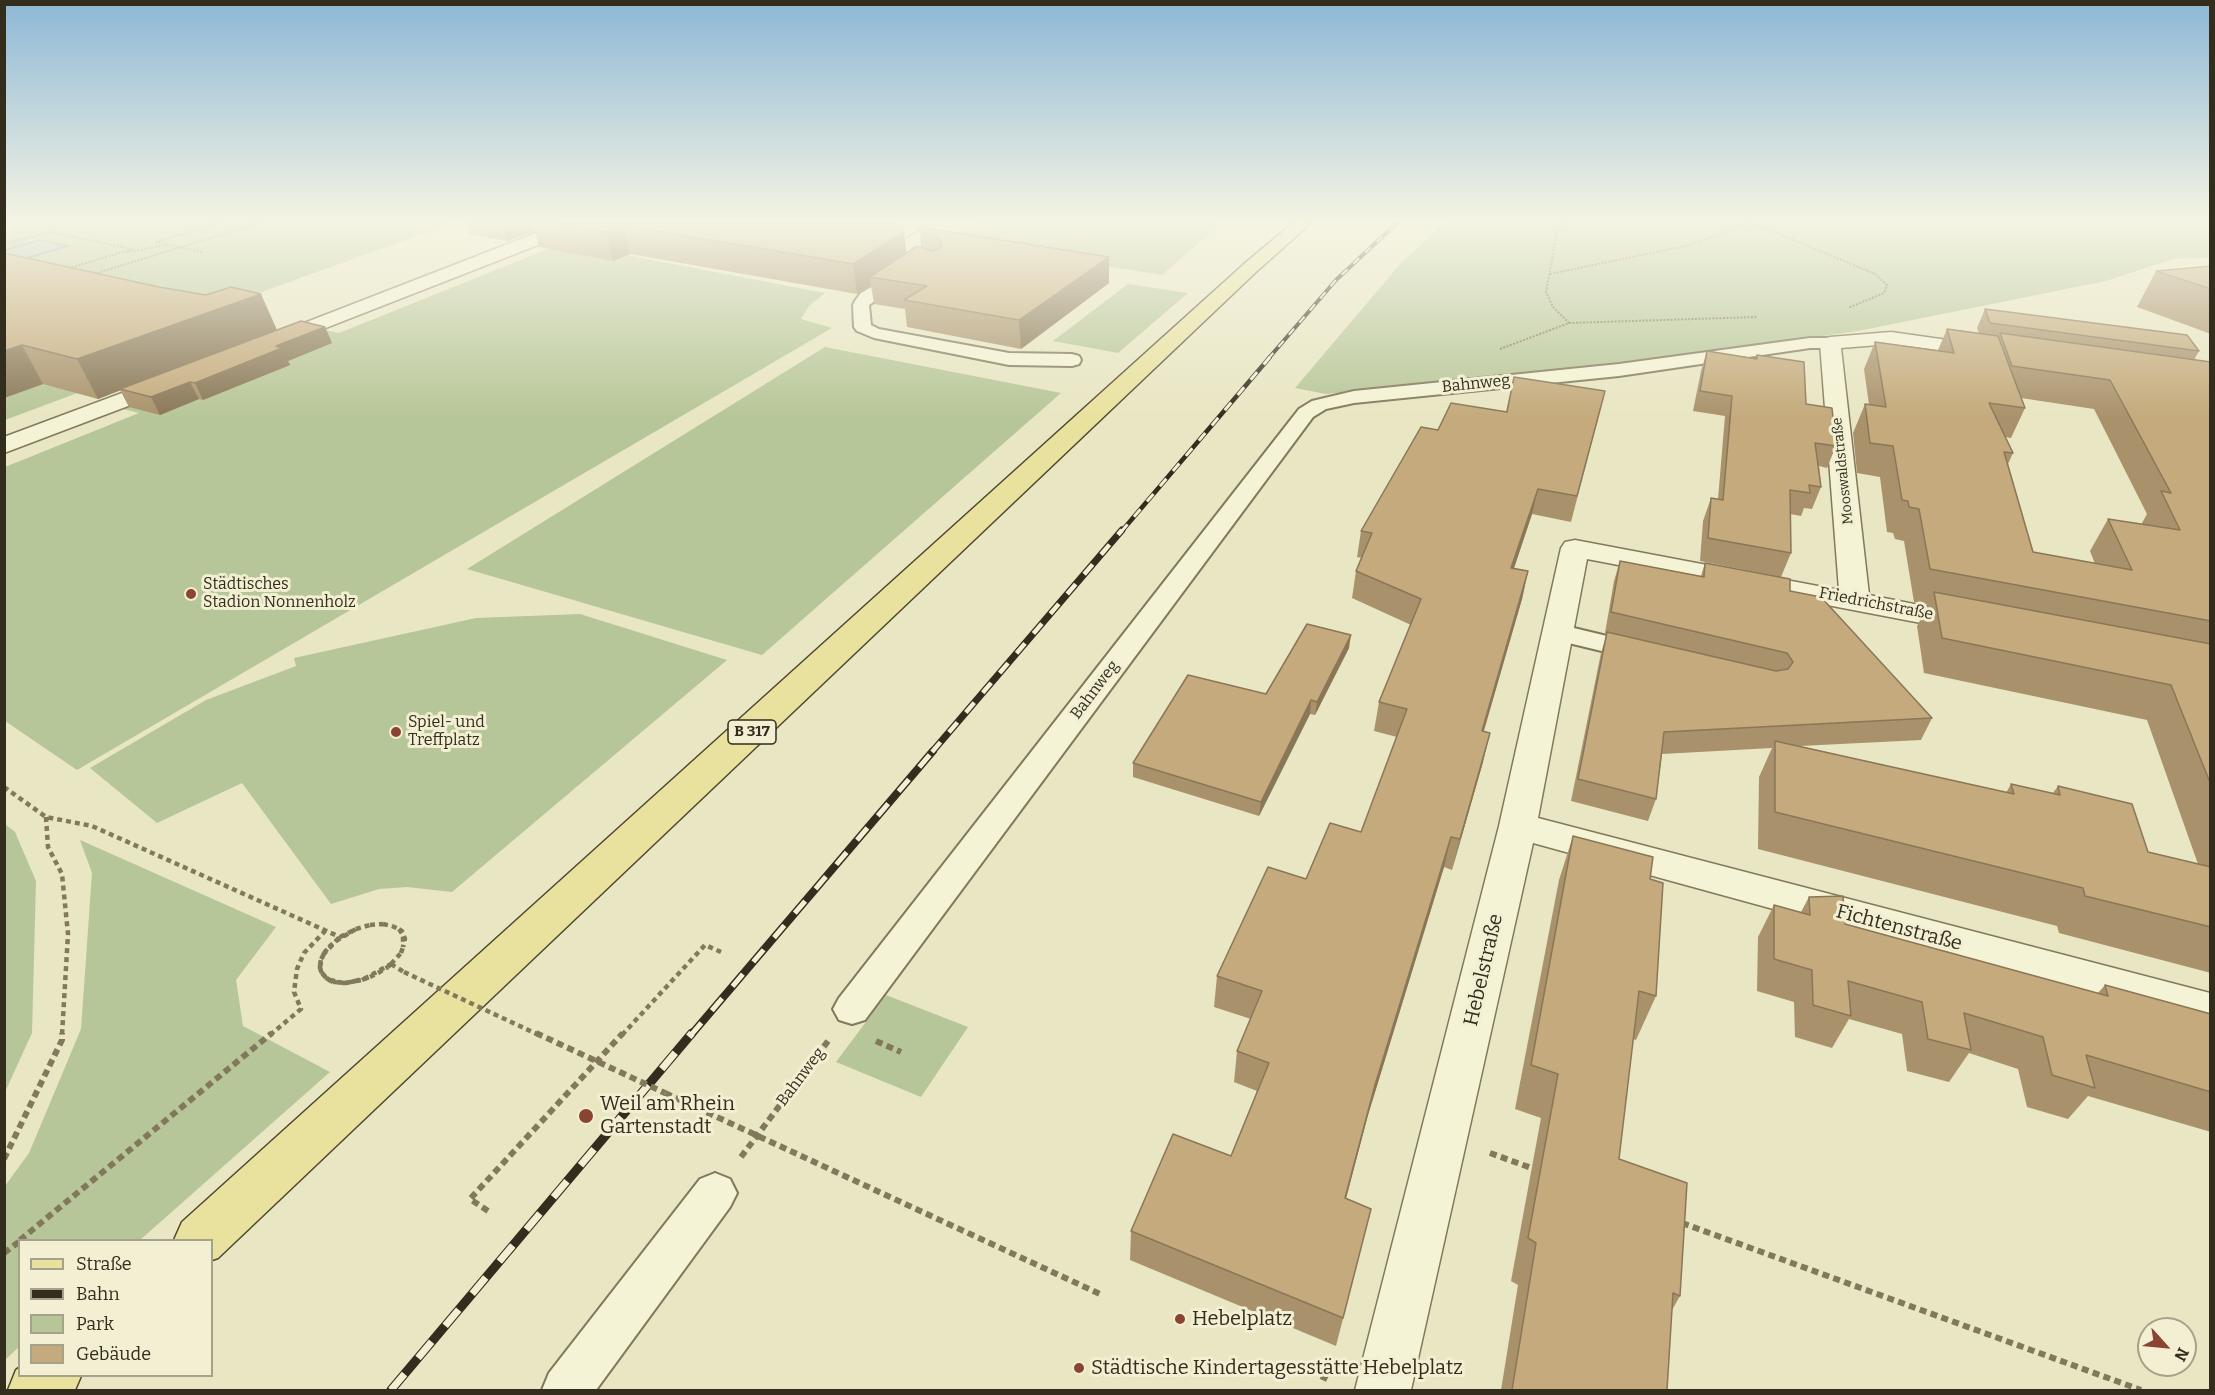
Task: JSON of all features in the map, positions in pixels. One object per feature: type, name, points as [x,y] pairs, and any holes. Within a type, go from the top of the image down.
[{"type":"main road","name":"B 317","points":[[201,1239],[1229,288]]},
{"type":"main road","points":[[36,1390],[52,1377]]},
{"type":"street","points":[[258,348],[411,288]]},
{"type":"street","points":[[1830,343],[1891,338],[1997,353]]},
{"type":"street","name":"Mooswaldstraße","points":[[1830,343],[1855,600]]},
{"type":"street","points":[[4,446],[181,378]]},
{"type":"street","name":"Friedrichstraße","points":[[1575,548],[1993,627]]},
{"type":"street","name":"Hebelstraße","points":[[1383,1390],[1518,826],[1575,548]]},
{"type":"street","name":"Fichtenstraße","points":[[1518,826],[2211,1011]]},
{"type":"lane","points":[[878,288],[861,305],[863,327],[874,333],[1010,359],[1072,360]]},
{"type":"lane","name":"Bahnweg","points":[[852,1009],[1306,413],[1319,405],[1354,397],[1619,370],[1810,343],[1830,343]]},
{"type":"lane","points":[[1557,632],[1668,658]]},
{"type":"lane","points":[[566,1390],[715,1193]]},
{"type":"path","points":[[1547,288],[1546,292],[1553,307]]},
{"type":"path","points":[[1864,339],[1830,322],[1833,314],[1884,292],[1886,288]]},
{"type":"path","points":[[1569,323],[1763,318]]},
{"type":"path","points":[[4,787],[46,817],[92,826],[325,931],[333,934],[340,937],[332,944],[326,951],[321,958],[320,965],[321,972],[326,978],[334,982],[345,983],[351,982],[357,981],[365,978],[374,976],[380,972],[388,967],[393,962],[398,957],[402,951],[405,939],[402,931],[396,928],[390,925],[383,924],[376,923],[369,925],[362,927],[356,929],[350,931],[343,935],[336,939],[324,953],[320,961],[320,969],[323,976],[331,981],[339,983],[345,983],[351,982],[358,981],[364,980],[373,975],[383,971],[388,967],[393,962],[400,954],[403,947],[404,942],[403,934],[397,927],[390,926],[383,924],[375,924],[367,925],[356,929],[345,934],[339,938],[334,942],[321,960],[320,971],[327,979],[336,982],[343,982],[349,983],[364,980],[370,977],[376,974],[384,969],[391,964],[398,968],[404,972],[597,1062],[1100,1294]]},
{"type":"path","points":[[4,1159],[62,1040],[68,934],[62,874],[48,847],[46,817]]},
{"type":"path","points":[[22,1239],[301,1009],[294,992],[297,969],[304,952],[325,931]]},
{"type":"path","points":[[488,1211],[470,1199],[705,945],[721,952]]},
{"type":"path","name":"Bahnweg","points":[[715,1193],[852,1009]]},
{"type":"path","points":[[1444,1137],[1545,1173]]},
{"type":"path","points":[[1669,1218],[2141,1390]]},
{"type":"path","points":[[4,1253],[18,1242]]},
{"type":"green space","points":[[5,288],[272,288],[181,321],[182,354],[5,420]]},
{"type":"green space","name":"Städtisches Stadion Nonnenholz","points":[[451,288],[799,288],[825,293],[809,306],[801,319],[832,328],[77,770],[5,721],[5,467],[139,413],[119,408],[320,329],[339,333]]},
{"type":"green space","points":[[1123,288],[1155,288],[1188,293],[1118,353],[1053,341]]},
{"type":"green space","points":[[1380,288],[2071,288],[1858,331],[1598,368],[1326,394],[1295,388]]},
{"type":"green space","points":[[825,347],[1061,393],[762,655],[467,569]]},
{"type":"green space","name":"Spiel- und Treffplatz","points":[[580,614],[727,660],[452,892],[407,887],[379,889],[331,904],[242,783],[157,823],[90,768],[206,700],[296,666],[294,658],[476,618]]},
{"type":"green space","points":[[5,824],[15,832],[36,881],[32,1033],[5,1092]]},
{"type":"green space","points":[[80,840],[276,927],[236,980],[243,1026],[330,1072],[141,1239],[18,1239],[18,1348],[5,1360],[5,1186],[29,1153],[81,1029],[92,873]]},
{"type":"green space","points":[[886,995],[968,1027],[921,1097],[836,1062]]},
{"type":"building","points":[[4,288],[165,288],[206,295],[228,288],[236,288],[261,294],[77,359],[22,345],[4,351]]},
{"type":"building","points":[[924,288],[1065,288],[1019,320],[904,300]]},
{"type":"building","points":[[1985,309],[2187,335],[2199,351],[1990,323]]},
{"type":"building","points":[[301,321],[325,327],[276,346],[282,348],[195,383],[190,382],[151,397],[120,389]]},
{"type":"building","points":[[1947,329],[1998,336],[2025,408],[1989,403],[2013,453],[2004,452],[2033,552],[2132,570],[2108,519],[2180,530],[2161,491],[2171,493],[2110,380],[2012,366],[2000,333],[2211,362],[2211,621],[1930,569],[1919,509],[1909,507],[1908,501],[1902,500],[1893,446],[1870,443],[1865,404],[1886,407],[1875,342],[1954,353]]},
{"type":"building","points":[[1707,351],[1757,359],[1757,355],[1804,362],[1806,404],[1832,408],[1836,446],[1815,443],[1821,487],[1809,485],[1810,493],[1790,490],[1791,553],[1708,538],[1711,498],[1723,500],[1732,396],[1700,391]]},
{"type":"building","points":[[1514,377],[1605,391],[1577,496],[1538,489],[1511,568],[1528,571],[1482,731],[1490,733],[1460,839],[1451,837],[1375,1085],[1345,1198],[1371,1209],[1343,1318],[1131,1231],[1173,1134],[1231,1156],[1269,1063],[1237,1051],[1262,991],[1217,976],[1268,867],[1306,879],[1330,823],[1361,832],[1407,709],[1379,702],[1421,599],[1356,571],[1372,533],[1361,531],[1421,427],[1438,430],[1451,403],[1507,412]]},
{"type":"building","points":[[1620,561],[1704,577],[1705,563],[1790,579],[1790,591],[1821,597],[1932,718],[1664,732],[1656,799],[1578,779],[1607,632],[1776,671],[1788,669],[1793,662],[1787,653],[1611,612]]},
{"type":"building","points":[[1934,592],[2211,644],[2211,785],[2171,685],[1942,638]]},
{"type":"building","points":[[1307,624],[1351,635],[1317,702],[1311,700],[1261,802],[1133,763],[1188,675],[1266,694]]},
{"type":"building","points":[[1775,741],[2014,794],[2011,784],[2060,795],[2058,786],[2132,804],[2148,852],[2211,867],[2211,927],[2085,896],[2083,888],[1775,812]]},
{"type":"building","points":[[1573,836],[1653,857],[1650,879],[1663,883],[1656,996],[1639,991],[1619,1159],[1687,1183],[1680,1296],[1673,1293],[1667,1390],[1512,1390],[1536,1243],[1528,1238],[1558,1074],[1531,1065]]},
{"type":"building","points":[[1843,896],[1845,924],[2108,996],[2105,985],[2211,1014],[2211,1092],[2086,1055],[2095,1088],[2052,1075],[2043,1037],[1964,1013],[1971,1050],[1928,1039],[1922,1002],[1848,981],[1851,1016],[1813,1005],[1812,970],[1774,959],[1774,905],[1810,915],[1809,897]]},
{"type":"railway","points":[[1268,359],[1329,288]]},
{"type":"railway","points":[[1121,532],[1270,357]]},
{"type":"railway","points":[[932,752],[1122,530]]},
{"type":"railway","points":[[691,1035],[933,751]]},
{"type":"railway","points":[[391,1390],[692,1033]]},
{"type":"place","name":"Städtisches Stadion Nonnenholz","points":[[191,594]]},
{"type":"place","name":"Spiel- und Treffplatz","points":[[396,732]]},
{"type":"place","name":"Weil am Rhein Gartenstadt","points":[[586,1116]]},
{"type":"place","name":"Hebelplatz","points":[[1180,1319]]},
{"type":"place","name":"Städtische Kindertagesstätte Hebelplatz","points":[[1079,1368]]}]
